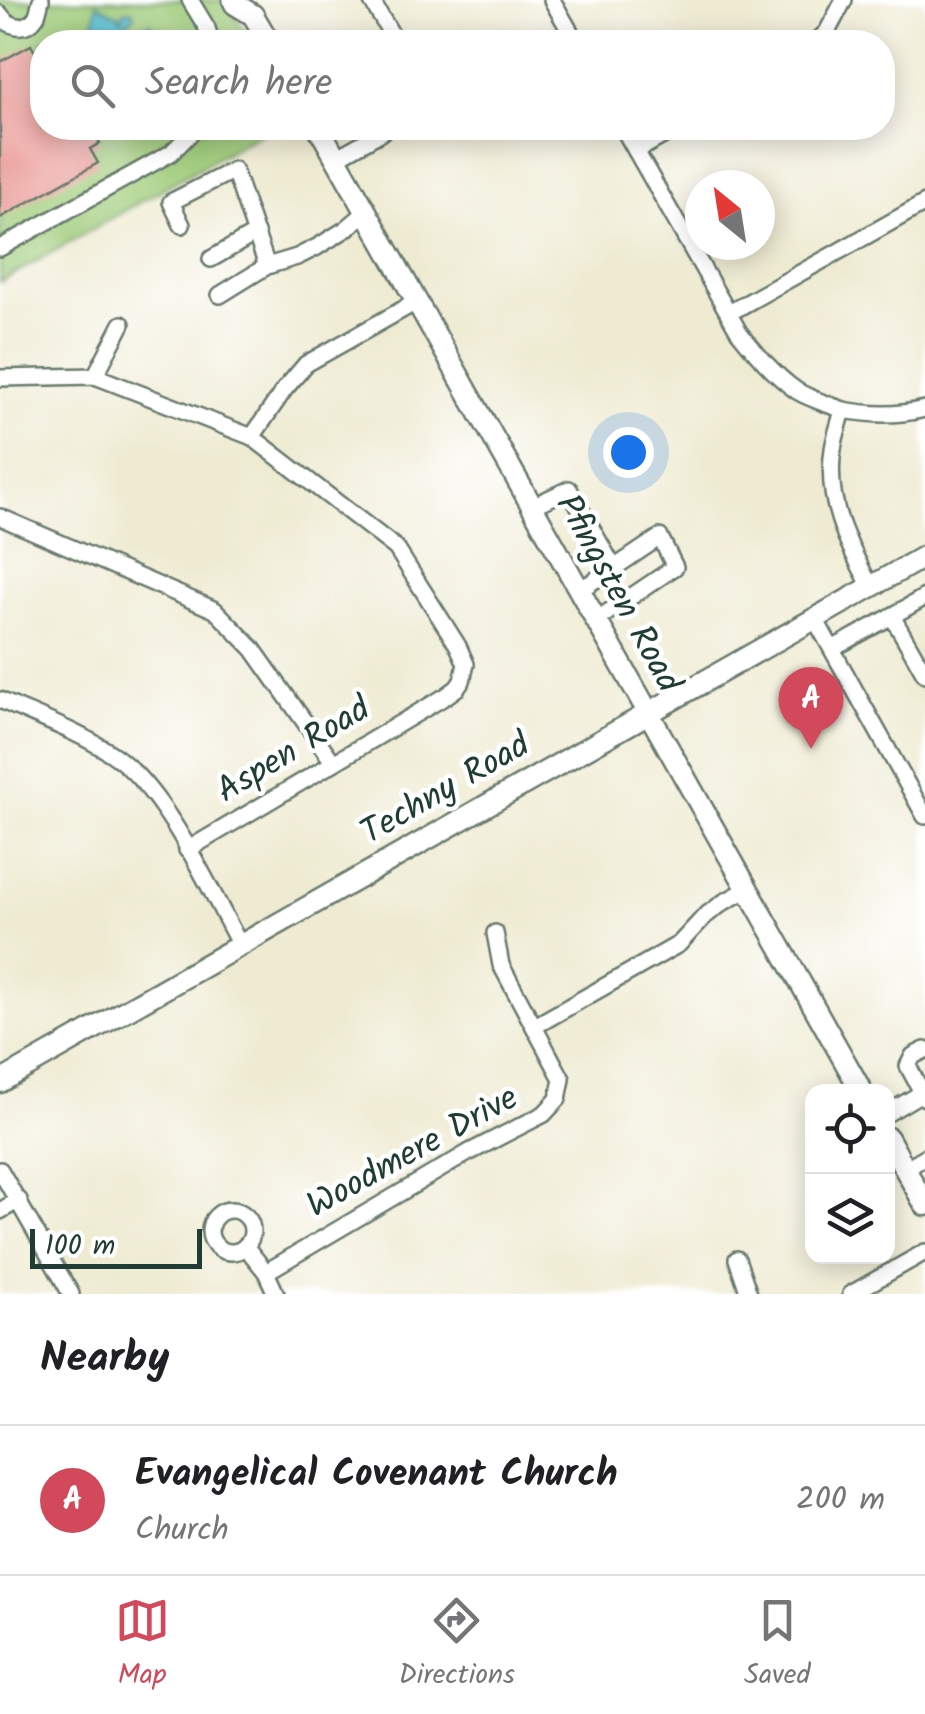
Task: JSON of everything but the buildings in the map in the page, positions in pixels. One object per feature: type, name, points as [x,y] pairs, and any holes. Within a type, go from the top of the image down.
[{"type":"main road","points":[[232,0],[234,4],[254,8]]},
{"type":"main road","name":"Pfingsten Road","points":[[326,140],[858,1084]]},
{"type":"main road","name":"Techny Road","points":[[0,1082],[925,556]]},
{"type":"main road","points":[[895,1151],[925,1205]]},
{"type":"street","points":[[0,14],[5,22],[16,27],[24,25],[37,16],[41,0]]},
{"type":"street","points":[[190,0],[208,30]]},
{"type":"street","points":[[371,0],[389,30]]},
{"type":"street","points":[[552,0],[569,30]]},
{"type":"street","points":[[828,30],[844,0]]},
{"type":"street","points":[[0,248],[171,153],[184,140]]},
{"type":"street","points":[[336,158],[368,140]]},
{"type":"street","points":[[630,140],[729,313],[753,350],[773,371],[799,392],[843,410],[878,416],[925,409]]},
{"type":"street","points":[[636,150],[655,140]]},
{"type":"street","points":[[182,225],[171,202],[234,170],[267,266]]},
{"type":"street","points":[[729,313],[925,203]]},
{"type":"street","points":[[220,294],[267,266],[317,247],[366,212]]},
{"type":"street","points":[[211,259],[256,232]]},
{"type":"street","points":[[0,378],[95,376],[252,437],[306,364],[416,302]]},
{"type":"street","points":[[95,376],[122,324]]},
{"type":"street","points":[[843,410],[833,448],[831,486],[844,535],[871,587]]},
{"type":"street","name":"Aspen Road","points":[[187,850],[457,688],[466,672],[458,646],[396,548],[252,437]]},
{"type":"street","points":[[531,506],[569,489],[614,568]]},
{"type":"street","points":[[0,517],[215,610],[253,649],[333,762]]},
{"type":"street","points":[[578,591],[660,537],[675,567],[595,621]]},
{"type":"street","points":[[832,649],[925,597]]},
{"type":"street","points":[[892,616],[925,674]]},
{"type":"street","points":[[815,619],[925,816]]},
{"type":"street","points":[[0,700],[83,738],[132,770],[166,812],[240,945]]},
{"type":"street","points":[[495,934],[501,965],[536,1026],[679,944],[705,916],[748,889]]},
{"type":"street","name":"Woodmere Drive","points":[[266,1272],[544,1114],[558,1099],[562,1079],[536,1026]]},
{"type":"street","points":[[895,1109],[924,1094],[908,1066],[913,1056],[925,1050]]},
{"type":"street","points":[[905,1169],[925,1157]]},
{"type":"street","points":[[0,1170],[71,1294]]},
{"type":"street","points":[[0,1211],[19,1200]]},
{"type":"street","points":[[246,1246],[266,1272],[276,1294]]},
{"type":"street","points":[[851,1294],[925,1252]]},
{"type":"street","points":[[736,1259],[749,1294]]},
{"type":"green space","points":[[0,0],[227,0],[243,30],[30,30],[30,140],[248,140],[0,282]]},
{"type":"water","points":[[97,4],[121,20],[124,11],[132,10],[134,17],[124,25],[127,30],[93,28]]},
{"type":"place","name":"Evangelical Covenant Church","points":[[811,749]]}]
